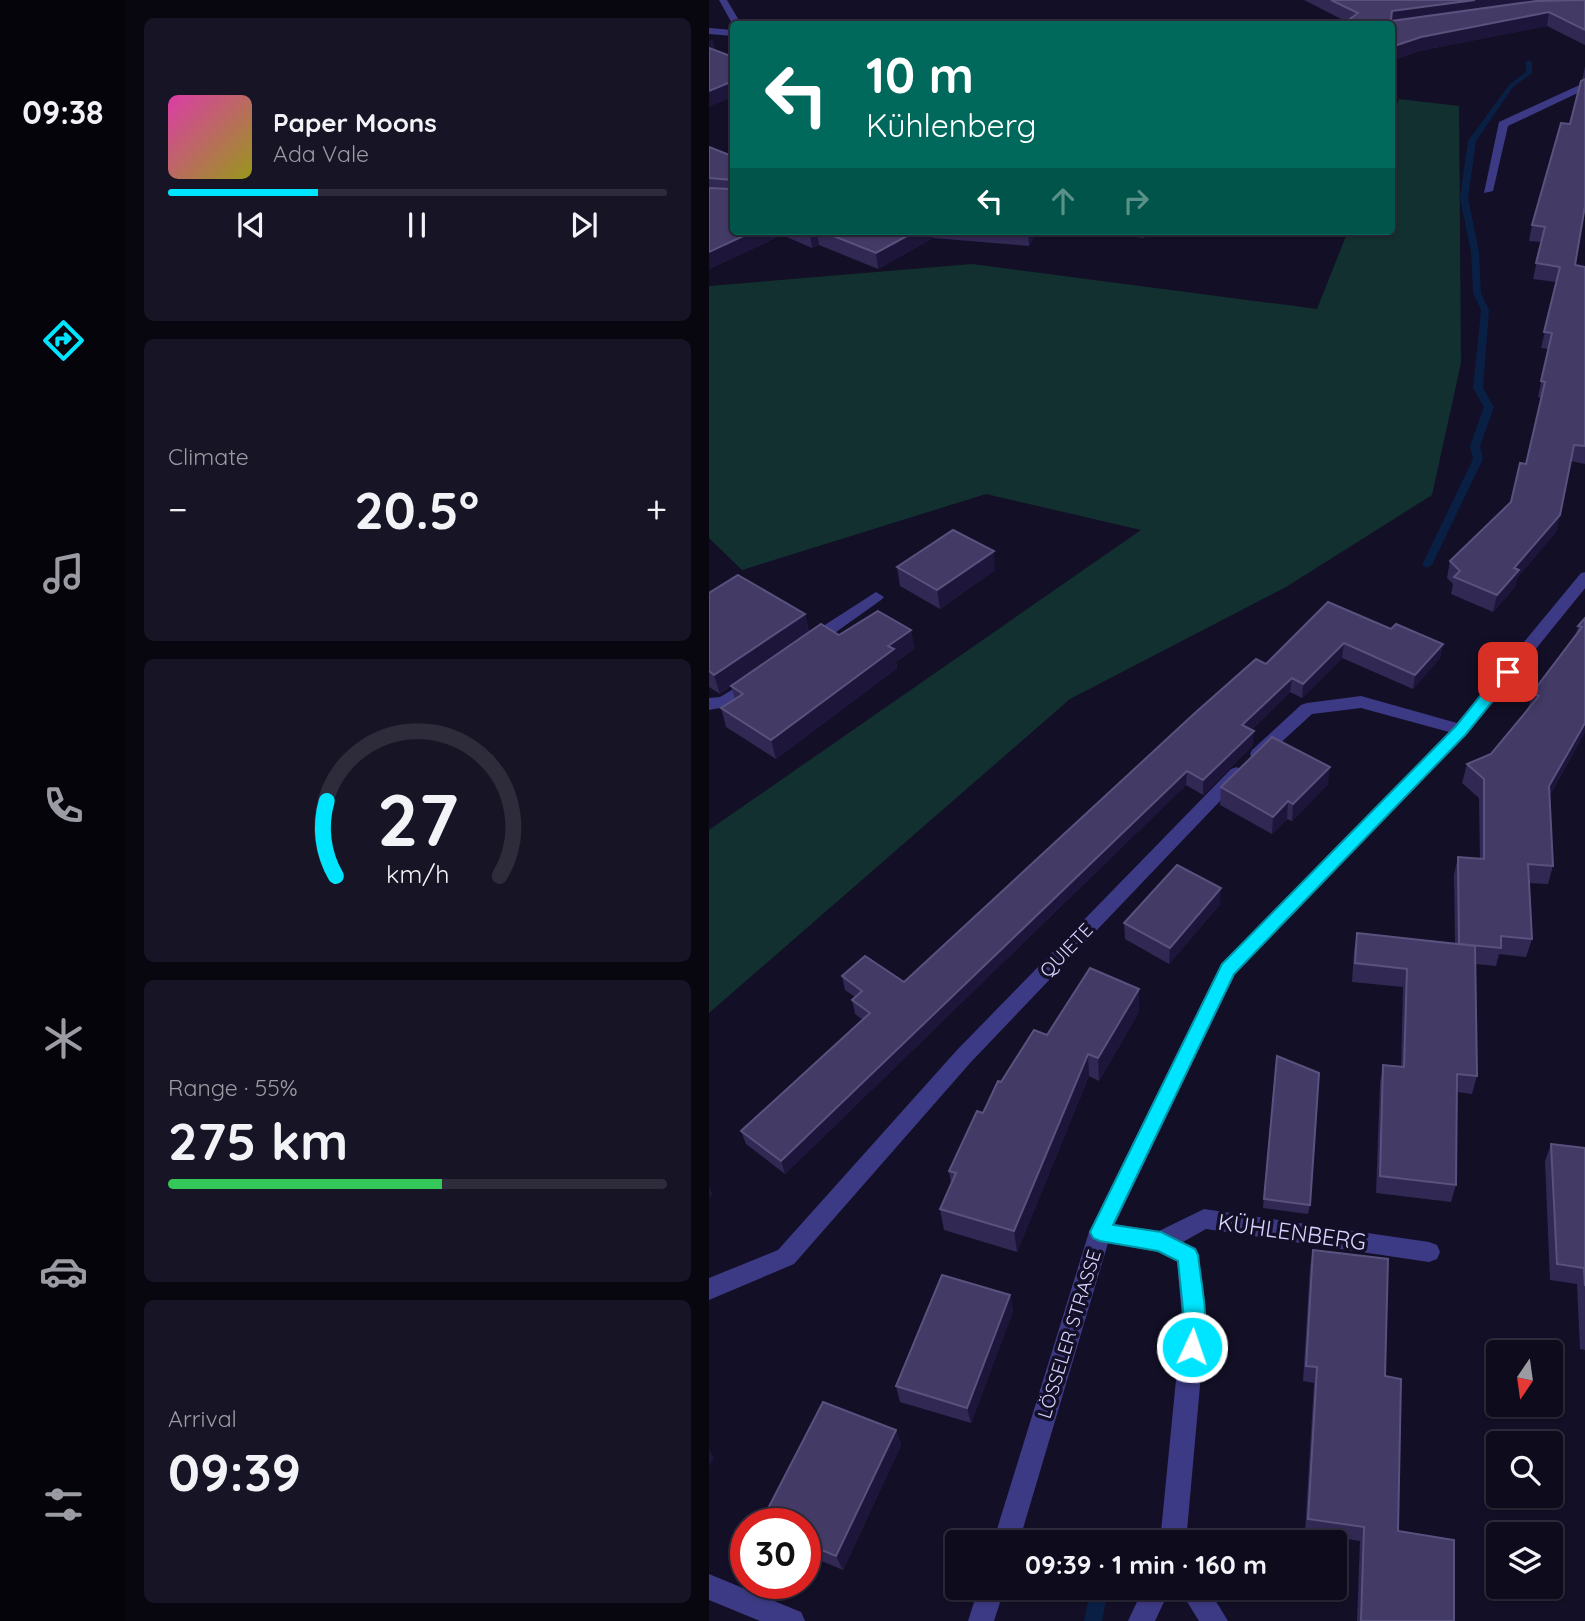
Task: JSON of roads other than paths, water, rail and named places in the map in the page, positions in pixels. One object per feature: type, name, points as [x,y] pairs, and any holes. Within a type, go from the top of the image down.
[{"type":"street","points":[[723,0],[735,21]]},
{"type":"street","points":[[709,31],[730,33]]},
{"type":"street","points":[[1488,191],[1503,124],[1585,85]]},
{"type":"street","name":"LÖSSELER STRASSE","points":[[1010,1530],[1100,1232],[1228,969],[1461,730],[1585,576]]},
{"type":"street","points":[[799,650],[876,597]]},
{"type":"street","points":[[709,704],[724,702],[767,672]]},
{"type":"street","name":"QUIETE","points":[[709,1289],[786,1257],[964,1056],[1244,766],[1307,709],[1361,702],[1461,730]]},
{"type":"street","name":"KÜHLENBERG","points":[[1161,1242],[1204,1219],[1429,1252]]},
{"type":"street","points":[[1100,1232],[1161,1242],[1188,1255],[1194,1319],[1174,1530]]},
{"type":"street","points":[[709,1587],[792,1621]]},
{"type":"street","points":[[981,1621],[988,1600]]},
{"type":"street","points":[[1141,1621],[1152,1600]]},
{"type":"street","points":[[1200,1600],[1215,1621]]},
{"type":"waterway","points":[[1427,565],[1478,459],[1475,446],[1489,407],[1478,388],[1485,310],[1477,293],[1475,252],[1464,198],[1472,141],[1511,86],[1529,73],[1529,62]]},
{"type":"waterway","points":[[1093,1621],[1097,1600]]}]
